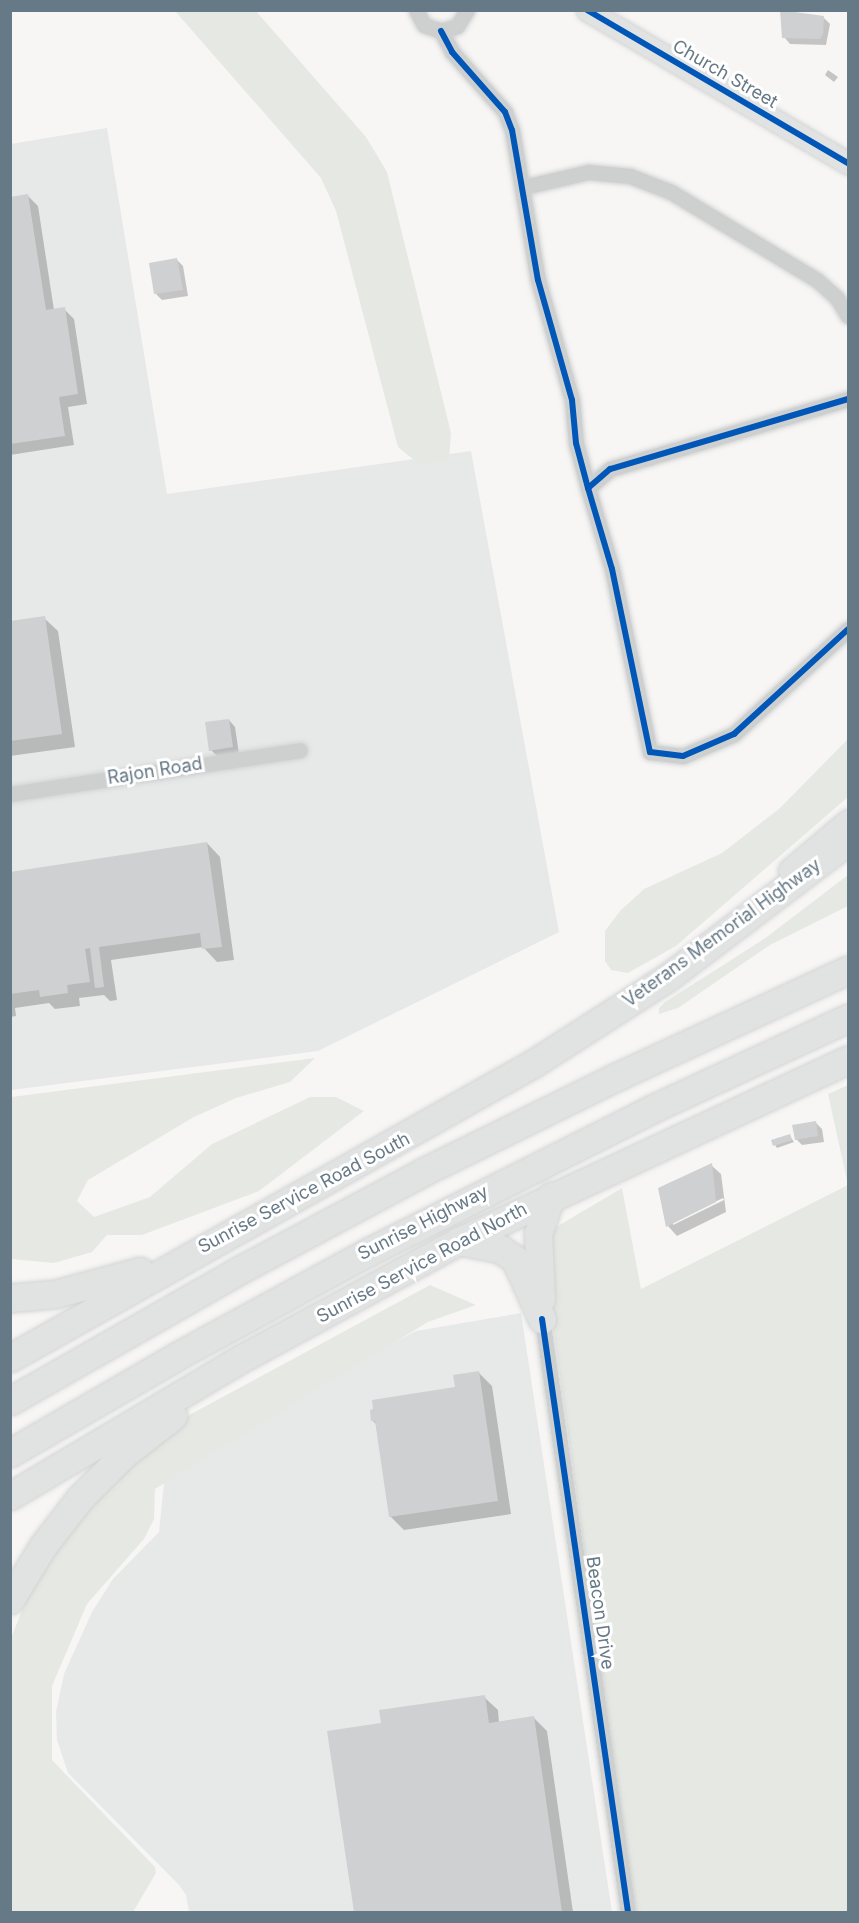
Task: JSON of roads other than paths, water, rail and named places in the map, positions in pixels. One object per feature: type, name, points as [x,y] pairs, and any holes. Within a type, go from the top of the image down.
[{"type":"highway","name":"Veterans Memorial Highway","points":[[595,1024],[668,977],[849,841]]},
{"type":"highway","points":[[10,1401],[142,1324],[423,1172],[636,1067],[849,970]]},
{"type":"highway","name":"Sunrise Highway","points":[[10,1453],[179,1355],[399,1236],[654,1107],[849,1018]]},
{"type":"highway","name":"Sunrise Service Road South","points":[[10,1358],[181,1260],[463,1106],[595,1024]]},
{"type":"highway","name":"Sunrise Service Road North","points":[[10,1496],[177,1396],[459,1241],[551,1196],[849,1060]]},
{"type":"highway","points":[[542,1318],[538,1234],[551,1196]]},
{"type":"highway","points":[[459,1241],[500,1250],[515,1259],[542,1318]]},
{"type":"highway","points":[[10,1298],[86,1287],[181,1260]]},
{"type":"highway","points":[[10,1600],[60,1521],[139,1442],[191,1404],[306,1337],[373,1287]]},
{"type":"main road","name":"Church Street","points":[[587,10],[849,163]]},
{"type":"main road","points":[[595,1024],[849,820]]},
{"type":"street","points":[[416,10],[424,25],[441,30],[457,26],[467,10]]},
{"type":"street","points":[[441,30],[452,52],[505,111],[524,187],[538,280],[572,400],[576,443],[612,569],[640,718],[650,752],[683,756],[734,734],[849,629]]},
{"type":"street","points":[[524,187],[588,172],[630,176],[671,192],[817,280],[837,298],[849,316]]},
{"type":"street","points":[[588,488],[610,469],[849,399]]},
{"type":"street","name":"Rajon Road","points":[[10,794],[300,750]]},
{"type":"street","name":"Beacon Drive","points":[[542,1318],[628,1912]]}]
